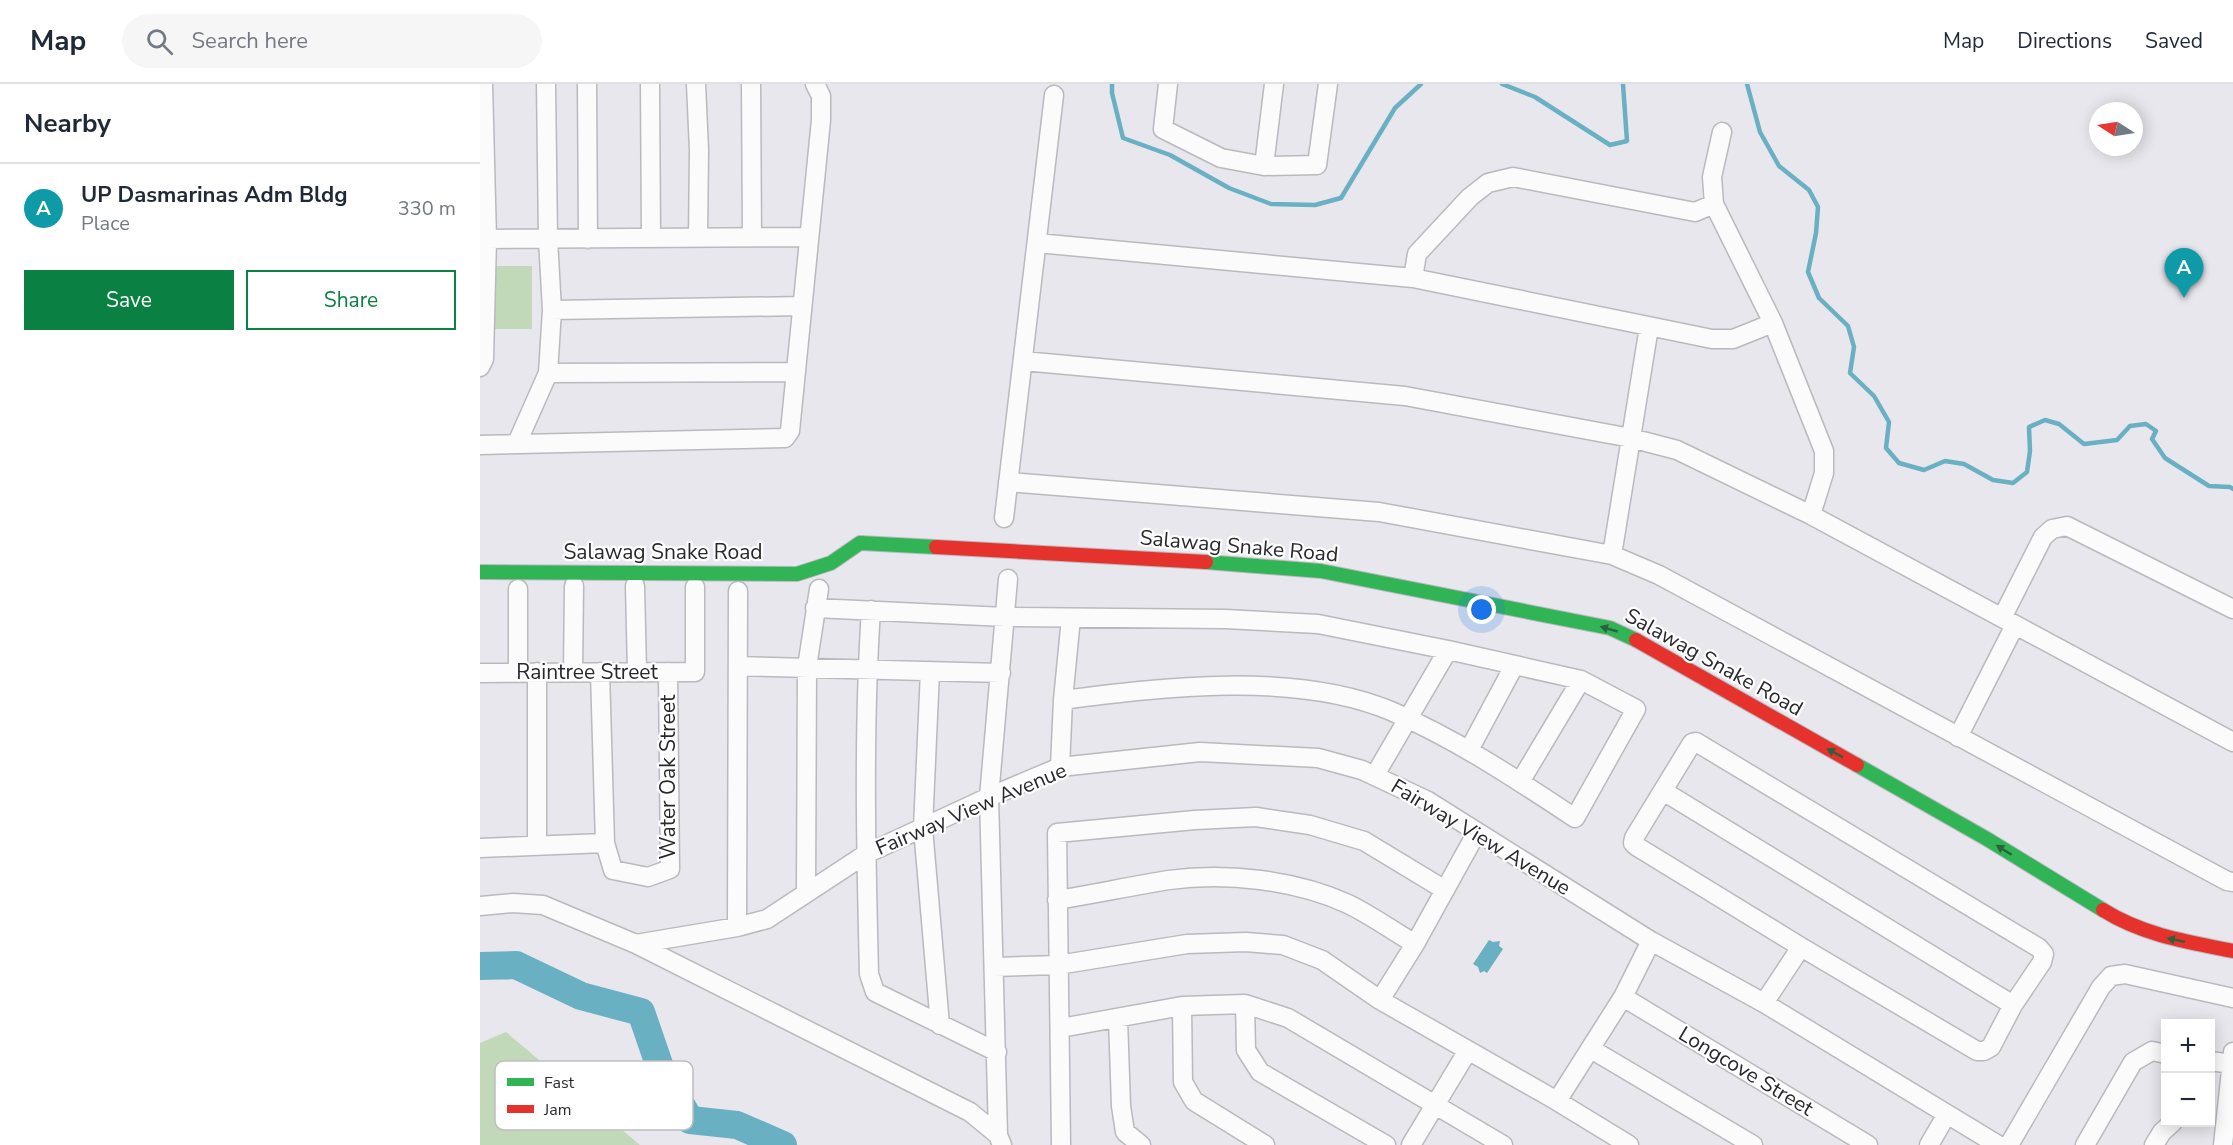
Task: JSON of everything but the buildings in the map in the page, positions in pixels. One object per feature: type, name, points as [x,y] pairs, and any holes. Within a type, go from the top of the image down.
[{"type":"main road","name":"Salawag Snake Road","points":[[480,572],[797,574],[814,571],[842,557],[860,543],[1206,562],[1321,571],[1610,628],[1987,839],[2124,923],[2166,938],[2233,951]]},
{"type":"main road","name":"Salawag Snake Road","points":[[842,557],[866,558]]},
{"type":"main road","points":[[1463,615],[1466,600]]},
{"type":"main road","points":[[1848,776],[1982,851],[2020,876]]},
{"type":"street","points":[[480,368],[484,359],[483,303],[486,239],[483,84]]},
{"type":"street","points":[[517,443],[548,373],[552,310],[548,239],[546,84]]},
{"type":"street","points":[[586,84],[588,239]]},
{"type":"street","points":[[650,84],[651,238]]},
{"type":"street","points":[[696,84],[699,150],[698,238]]},
{"type":"street","points":[[751,84],[752,237]]},
{"type":"street","points":[[480,445],[785,438],[790,431],[821,120],[821,96],[815,84]]},
{"type":"street","points":[[1168,84],[1163,129],[1221,158],[1264,166],[1317,165],[1328,84]]},
{"type":"street","points":[[1264,166],[1274,84]]},
{"type":"street","points":[[1004,518],[1054,95]]},
{"type":"street","points":[[1722,132],[1712,177],[1714,204],[1773,323],[1824,451],[1824,473],[1811,515]]},
{"type":"street","points":[[1413,278],[1417,254],[1470,197],[1488,183],[1513,177],[1695,212],[1714,204]]},
{"type":"street","points":[[486,239],[809,237]]},
{"type":"street","points":[[1037,243],[1413,278],[1712,339],[1732,339],[1773,323]]},
{"type":"street","points":[[552,310],[802,306]]},
{"type":"street","points":[[1612,555],[1649,327]]},
{"type":"street","points":[[1023,361],[1405,396],[1631,438],[1677,450],[1811,515],[2233,742]]},
{"type":"street","points":[[548,373],[796,372]]},
{"type":"street","points":[[1008,482],[1379,512],[1612,555],[1659,575],[2227,881],[2233,882]]},
{"type":"street","points":[[1958,737],[2043,537],[2052,529],[2067,526],[2233,609]]},
{"type":"street","points":[[1000,1140],[989,797],[1010,571]]},
{"type":"street","points":[[573,672],[574,586]]},
{"type":"street","points":[[635,586],[637,672]]},
{"type":"street","name":"Raintree Street","points":[[480,674],[695,672],[695,587]]},
{"type":"street","points":[[518,672],[519,589]]},
{"type":"street","points":[[806,892],[807,667],[819,589]]},
{"type":"street","points":[[737,927],[738,591]]},
{"type":"street","points":[[815,608],[1005,617],[1226,619],[1318,624],[1581,680],[1636,709],[1575,818],[1469,750],[1389,711],[1339,696],[1276,687],[1187,687],[1063,700]]},
{"type":"street","points":[[871,610],[867,669],[866,854],[869,974],[875,992],[997,1052]]},
{"type":"street","points":[[1060,766],[1063,700],[1071,618]]},
{"type":"street","points":[[1375,776],[1448,650]]},
{"type":"street","points":[[738,666],[1001,673]]},
{"type":"street","points":[[1469,750],[1514,666]]},
{"type":"street","points":[[930,670],[923,828],[940,1025]]},
{"type":"street","points":[[537,672],[537,846]]},
{"type":"street","points":[[480,848],[605,843],[600,672]]},
{"type":"street","name":"Water Oak Street","points":[[605,843],[613,870],[648,877],[670,869],[668,672]]},
{"type":"street","points":[[1520,782],[1581,680]]},
{"type":"street","points":[[1696,742],[2039,948],[2044,954],[2042,962],[2013,1005],[1990,1047],[1984,1051],[1977,1051],[1801,948],[1633,843],[1663,791],[1692,743],[1696,742]]},
{"type":"street","name":"Fairway View Avenue","points":[[636,944],[737,927],[767,919],[866,854],[1060,766],[1200,752],[1318,758],[1375,776],[1428,801],[1651,941],[1764,1003],[1998,1145]]},
{"type":"street","points":[[1663,791],[2013,1005]]},
{"type":"street","points":[[1061,1145],[1057,833],[1195,820],[1256,817],[1310,825],[1364,841],[1445,890]]},
{"type":"street","points":[[1380,1000],[1415,944],[1477,832]]},
{"type":"street","points":[[1057,900],[1171,880],[1230,878],[1276,883],[1310,890],[1349,904],[1415,944]]},
{"type":"street","points":[[480,906],[513,903],[543,905],[636,944],[970,1112],[1000,1140]]},
{"type":"street","points":[[1557,1101],[1623,997],[1651,941]]},
{"type":"street","points":[[995,967],[1058,965],[1188,944],[1246,942],[1283,945],[1322,960],[1380,1000],[1629,1145]]},
{"type":"street","points":[[1764,1003],[1801,948]]},
{"type":"street","points":[[2009,1145],[2102,987],[2111,976],[2125,974],[2233,998]]},
{"type":"street","name":"Longcove Street","points":[[1623,997],[1868,1145]]},
{"type":"street","points":[[1061,1028],[1182,1006],[1245,1004],[1288,1018],[1503,1145]]},
{"type":"street","points":[[1245,1004],[1246,1050],[1260,1072],[1386,1145]]},
{"type":"street","points":[[1182,1006],[1183,1082],[1194,1101],[1265,1145]]},
{"type":"street","points":[[1118,1019],[1121,1106],[1125,1132],[1141,1145]]},
{"type":"street","points":[[1591,1049],[1753,1145]]},
{"type":"street","points":[[2085,1145],[2133,1062],[2152,1051],[2161,1053]]},
{"type":"street","points":[[1411,1145],[1467,1052]]},
{"type":"street","points":[[2215,1060],[2232,1058],[2218,1120],[2223,1145]]},
{"type":"street","points":[[1929,1145],[1947,1114]]},
{"type":"street","points":[[2154,1145],[2168,1127]]},
{"type":"green space","points":[[491,266],[532,266],[532,329],[491,329]]},
{"type":"green space","points":[[506,1032],[540,1061],[495,1061],[495,1130],[622,1130],[640,1145],[480,1145],[480,1043]]},
{"type":"water","points":[[1489,940],[1500,941],[1499,946],[1503,949],[1487,973],[1484,971],[1480,973],[1478,967],[1473,964]]},
{"type":"waterway","points":[[1112,84],[1123,138],[1170,155],[1229,188],[1271,204],[1315,205],[1341,198],[1395,108],[1421,84]]},
{"type":"waterway","points":[[1502,84],[1535,97],[1610,145],[1627,141],[1623,84]]},
{"type":"waterway","points":[[1747,84],[1760,132],[1779,166],[1809,190],[1818,207],[1816,233],[1808,272],[1819,298],[1848,326],[1854,347],[1850,373],[1874,396],[1889,422],[1886,448],[1899,463],[1924,470],[1945,461],[1964,464],[1993,480],[2013,483],[2027,472],[2030,451],[2029,427],[2045,420],[2059,424],[2084,444],[2117,440],[2130,426],[2146,424],[2156,431],[2152,439],[2165,458],[2209,486],[2233,489]]},
{"type":"waterway","points":[[480,966],[516,965],[581,996],[641,1012],[658,1061]]},
{"type":"waterway","points":[[693,1120],[737,1125],[783,1145]]},
{"type":"traffic: fast","points":[[480,572],[797,574],[831,563],[860,543],[936,547]]},
{"type":"traffic: fast","points":[[1206,562],[1321,571],[1610,628],[1636,640]]},
{"type":"traffic: fast","points":[[1857,765],[1987,839],[2103,910]]},
{"type":"traffic: jam","points":[[936,547],[1206,562]]},
{"type":"traffic: jam","points":[[1636,640],[1857,765]]},
{"type":"traffic: jam","points":[[2103,910],[2150,932],[2233,951]]},
{"type":"place","name":"UP Dasmarinas Adm Bldg","points":[[2184,298]]}]
